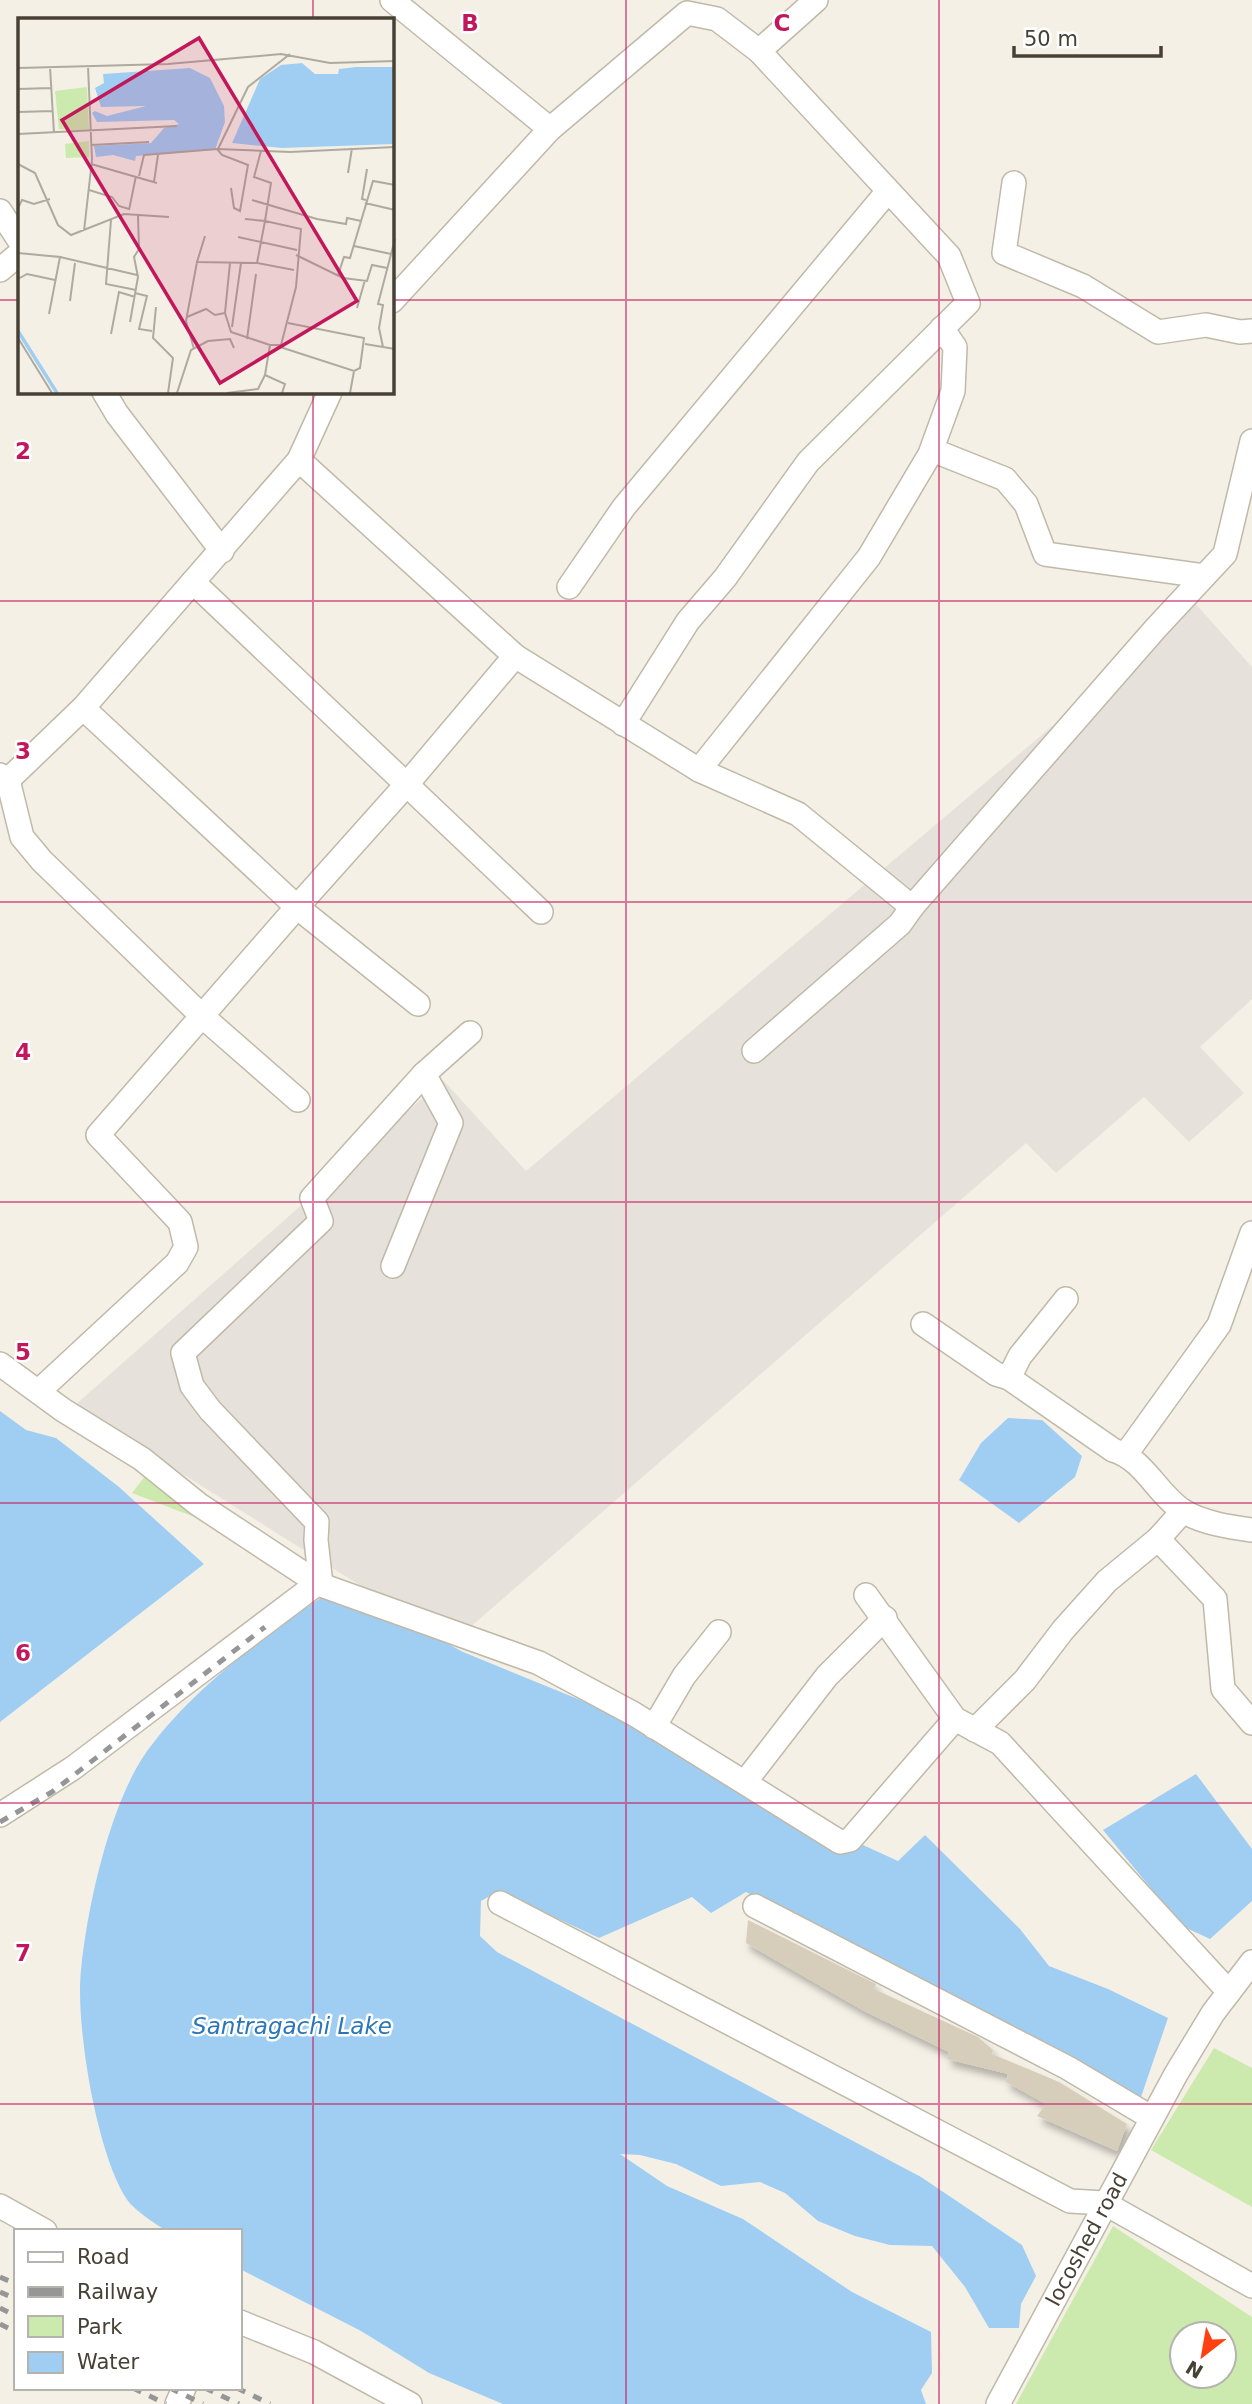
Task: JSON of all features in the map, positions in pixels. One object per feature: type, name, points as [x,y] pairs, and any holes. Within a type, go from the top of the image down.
[{"type":"street","points":[[392,0],[550,129]]},
{"type":"street","points":[[759,51],[816,0]]},
{"type":"street","points":[[394,299],[550,129],[687,13],[711,10],[759,51],[949,256],[968,303],[808,462],[725,578],[688,621],[623,724]]},
{"type":"street","points":[[1014,183],[1004,253],[1083,286],[1158,332],[1206,325],[1240,332],[1252,331]]},
{"type":"street","points":[[569,587],[624,507],[888,191]]},
{"type":"street","points":[[0,211],[18,238]]},
{"type":"street","points":[[0,270],[18,255]]},
{"type":"street","points":[[699,770],[869,557],[932,450],[953,391],[955,347],[942,328]]},
{"type":"street","points":[[105,394],[117,414],[222,550]]},
{"type":"street","points":[[298,1100],[202,1016],[42,861],[22,837],[4,778],[83,708],[299,460],[329,394]]},
{"type":"street","points":[[754,1051],[900,924],[912,907],[1225,554],[1252,441]]},
{"type":"street","points":[[932,450],[1005,479],[1026,504],[1045,554],[1204,576]]},
{"type":"street","points":[[299,460],[515,656],[699,770],[798,814],[912,907]]},
{"type":"street","points":[[193,582],[541,912]]},
{"type":"street","points":[[40,1390],[177,1263],[186,1247],[180,1222],[98,1135],[407,785],[515,656]]},
{"type":"street","points":[[83,708],[297,907],[418,1004]]},
{"type":"street","points":[[320,1584],[317,1522],[210,1410],[192,1386],[183,1353],[321,1221],[312,1198],[424,1074],[470,1033]]},
{"type":"street","points":[[393,1266],[451,1123],[424,1074]]},
{"type":"street","points":[[1126,1454],[1219,1325],[1252,1233]]},
{"type":"street","points":[[1009,1378],[1020,1356],[1066,1299]]},
{"type":"street","points":[[923,1324],[996,1374],[1009,1378],[1113,1450],[1126,1454],[1183,1511],[1213,1523],[1252,1530]]},
{"type":"street","points":[[0,1364],[40,1390],[63,1410],[142,1459],[198,1504],[320,1584],[539,1663],[654,1727],[840,1842],[850,1840],[955,1719]]},
{"type":"street","points":[[975,1730],[1025,1680],[1063,1630],[1107,1581],[1158,1539],[1183,1511]]},
{"type":"street","points":[[1158,1539],[1215,1599],[1223,1689],[1252,1723]]},
{"type":"street","points":[[0,1815],[73,1768],[320,1584]]},
{"type":"street","points":[[866,1595],[955,1719],[1000,1743],[1229,1992]]},
{"type":"street","points":[[745,1782],[827,1676],[885,1618]]},
{"type":"street","points":[[654,1727],[684,1676],[719,1632]]},
{"type":"street","points":[[500,1903],[1070,2201],[1104,2203],[1252,2286]]},
{"type":"street","points":[[755,1906],[1068,2068],[1152,2118]]},
{"type":"street","name":"locoshed road","points":[[998,2404],[1104,2203],[1176,2074],[1229,1992],[1252,1962]]},
{"type":"street","points":[[0,2206],[42,2229]]},
{"type":"street","points":[[242,2323],[314,2352],[410,2404]]},
{"type":"shaded area","points":[[1194,602],[1252,667],[1252,999],[1200,1047],[1244,1093],[1189,1142],[1144,1097],[1056,1173],[1026,1143],[452,1643],[74,1406],[443,1080],[526,1171],[1115,673]]},
{"type":"green space","points":[[145,1476],[231,1531],[132,1493]]},
{"type":"green space","points":[[1214,2048],[1252,2068],[1252,2207],[1151,2150]]},
{"type":"green space","points":[[1113,2226],[1252,2317],[1252,2404],[1016,2404]]},
{"type":"water","points":[[0,1411],[26,1430],[56,1438],[119,1487],[204,1564],[0,1722]]},
{"type":"water","points":[[1008,1418],[1042,1420],[1082,1456],[1075,1477],[1019,1523],[959,1480],[981,1443]]},
{"type":"water","name":"Santragachi Lake","points":[[341,1585],[463,1652],[600,1708],[692,1756],[771,1803],[898,1861],[925,1835],[1020,1929],[1049,1966],[1108,1989],[1168,2018],[1141,2097],[746,1892],[711,1913],[692,1897],[599,1938],[499,1891],[481,1901],[480,1936],[497,1952],[921,2177],[1022,2245],[1036,2276],[1021,2304],[1019,2328],[989,2328],[965,2287],[932,2246],[890,2245],[855,2236],[818,2221],[785,2193],[760,2182],[721,2186],[676,2164],[640,2155],[620,2154],[667,2186],[743,2219],[852,2292],[931,2332],[932,2373],[921,2390],[926,2404],[503,2404],[429,2373],[361,2331],[242,2270],[242,2229],[164,2229],[135,2209],[117,2181],[107,2154],[85,2055],[81,2023],[81,1970],[93,1893],[116,1812],[137,1767],[155,1741],[201,1691],[286,1622]]},
{"type":"water","points":[[1196,1774],[1252,1849],[1252,1901],[1210,1939],[1182,1926],[1103,1830]]},
{"type":"building","points":[[748,1920],[876,1984],[874,1989],[978,2037],[993,2050],[992,2054],[1059,2082],[1127,2124],[1117,2151],[1037,2116],[1046,2104],[1006,2082],[1008,2074],[947,2059],[949,2052],[864,2011],[746,1943]]},
{"type":"railway","points":[[0,1822],[52,1792],[265,1627]]},
{"type":"railway","points":[[0,2277],[14,2283]]},
{"type":"railway","points":[[0,2292],[14,2298]]},
{"type":"railway","points":[[0,2308],[14,2315]]},
{"type":"railway","points":[[0,2324],[14,2331]]},
{"type":"railway","points":[[137,2390],[166,2404]]},
{"type":"railway","points":[[174,2390],[203,2404]]},
{"type":"railway","points":[[209,2390],[239,2404]]},
{"type":"railway","points":[[241,2390],[270,2404]]}]
